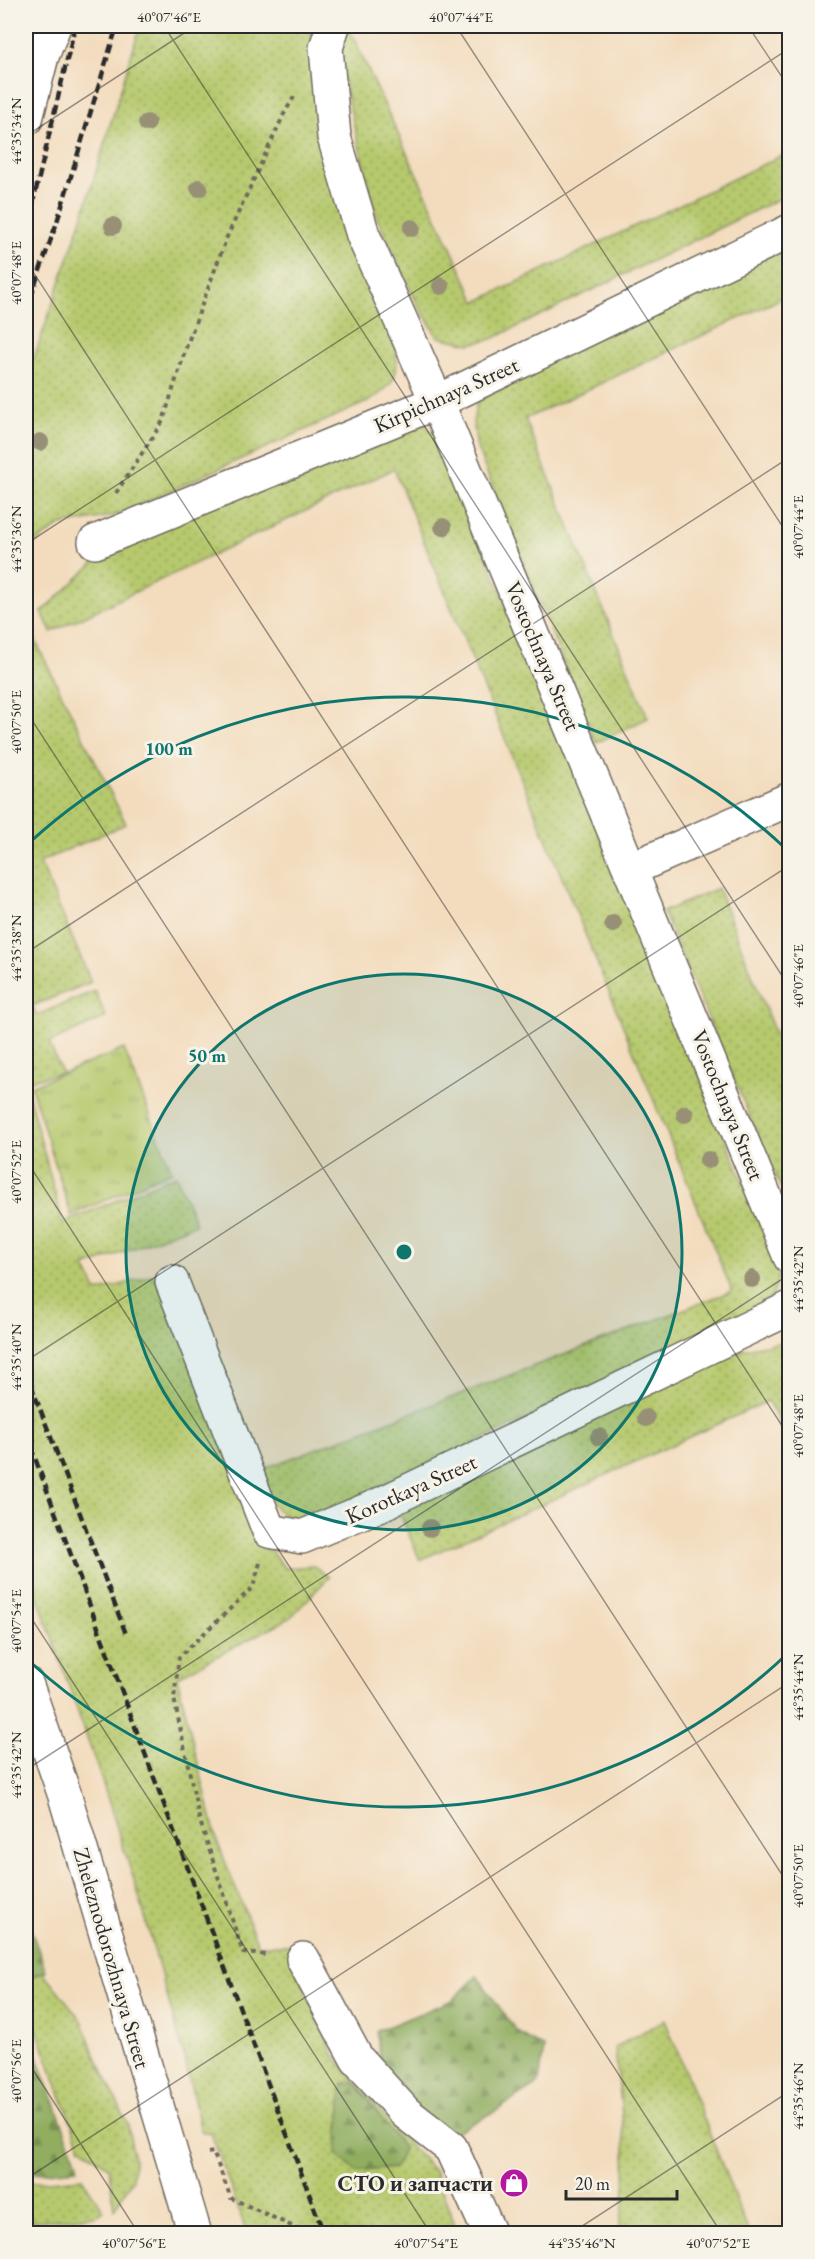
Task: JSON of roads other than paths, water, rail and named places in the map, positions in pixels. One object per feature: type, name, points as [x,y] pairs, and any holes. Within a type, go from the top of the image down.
[{"type":"street","points":[[26,119],[54,26]]},
{"type":"street","name":"Vostochnaya Street","points":[[329,37],[334,137],[363,235],[437,402],[789,1257]]},
{"type":"street","name":"Kirpichnaya Street","points":[[95,542],[437,402],[789,231]]},
{"type":"street","points":[[631,869],[789,799]]},
{"type":"street","name":"Korotkaya Street","points":[[172,1282],[269,1530],[302,1537],[379,1505],[789,1308]]},
{"type":"street","name":"Zheleznodorozhnaya Street","points":[[26,1683],[65,1796],[195,2234]]},
{"type":"street","points":[[303,1959],[357,2060],[406,2113],[451,2148],[490,2234]]},
{"type":"railway","points":[[26,232],[75,26]]},
{"type":"railway","points":[[26,310],[56,225],[117,26]]},
{"type":"railway","points":[[26,1372],[126,1634]]},
{"type":"railway","points":[[26,1410],[34,1442]]},
{"type":"railway","points":[[26,1434],[324,2234]]},
{"type":"place","name":"СТО и запчасти","points":[[514,2183]]}]
